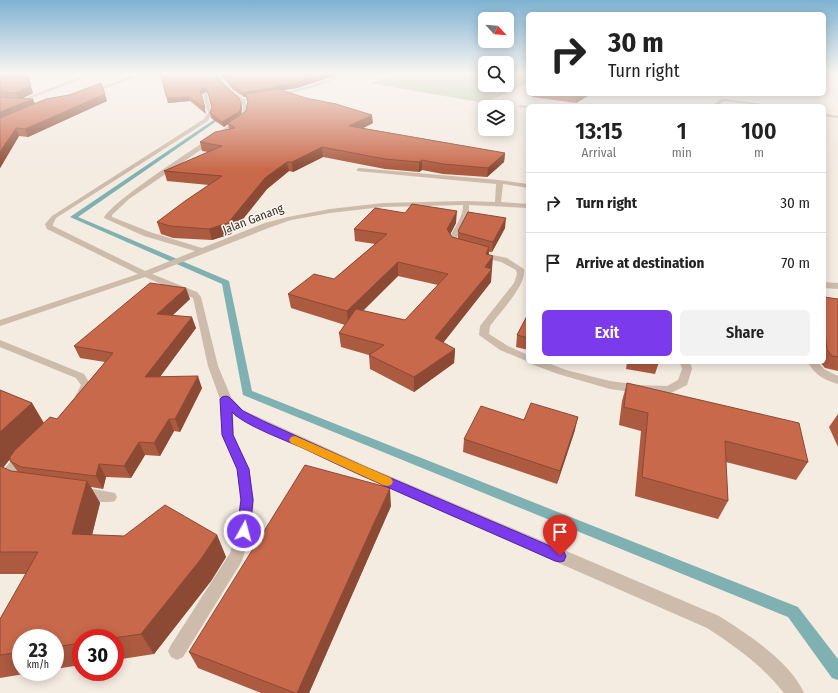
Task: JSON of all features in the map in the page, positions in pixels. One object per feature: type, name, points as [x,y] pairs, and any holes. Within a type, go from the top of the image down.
[{"type":"street","points":[[177,651],[237,556],[244,531],[247,500],[243,469],[228,435],[226,399],[212,366],[197,297],[194,294],[150,272],[52,229],[48,224],[54,217],[206,120],[210,113],[208,105]]},
{"type":"street","points":[[203,250],[126,226],[108,218],[109,214],[127,198],[244,118],[246,109],[245,105]]},
{"type":"street","points":[[520,106],[526,107]]},
{"type":"street","points":[[826,115],[838,117]]},
{"type":"street","points":[[359,170],[526,186]]},
{"type":"street","points":[[498,203],[498,195],[500,190],[499,182]]},
{"type":"street","points":[[466,203],[466,215],[456,229],[452,242],[456,247],[467,251],[504,260],[520,269],[521,274],[518,283],[485,326],[484,335],[504,348],[526,359]]},
{"type":"street","name":"Jalan Ganang","points":[[0,323],[87,295],[150,272],[278,221],[308,214],[383,205],[498,203],[526,206]]},
{"type":"street","points":[[826,285],[838,286]]},
{"type":"street","points":[[0,343],[80,376],[86,385],[82,396],[72,406]]},
{"type":"street","points":[[540,364],[562,372],[610,385],[639,389],[669,390],[683,382],[687,369],[686,364]]},
{"type":"street","points":[[814,364],[815,367],[827,376],[838,380]]},
{"type":"street","points":[[226,399],[239,413],[247,418],[353,467],[714,622],[746,643],[780,674],[795,693]]},
{"type":"street","points":[[26,486],[13,478],[10,469],[29,449]]},
{"type":"street","points":[[72,492],[110,498]]},
{"type":"building","points":[[0,105],[17,105],[0,112]]},
{"type":"building","points":[[31,105],[79,105],[25,129],[16,128],[0,152],[0,118]]},
{"type":"building","points":[[211,105],[241,105],[240,111],[222,122],[210,113]]},
{"type":"building","points":[[247,105],[340,105],[372,115],[349,126],[505,153],[488,168],[443,164],[422,160],[419,162],[385,159],[322,147],[292,162],[287,162],[265,178],[228,223],[209,229],[170,226],[157,222],[222,176],[164,171],[222,146],[200,142],[215,132],[235,128],[228,123],[246,111]]},
{"type":"building","points":[[412,204],[457,211],[447,229],[452,237],[489,247],[486,254],[493,256],[485,267],[492,269],[435,338],[455,349],[414,377],[369,355],[384,345],[339,333],[356,309],[405,320],[448,274],[398,262],[347,311],[288,294],[314,274],[334,279],[387,234],[354,229],[375,208],[405,213]]},
{"type":"building","points":[[468,212],[506,218],[493,242],[460,233],[458,231]]},
{"type":"building","points":[[150,283],[186,288],[157,314],[192,317],[145,377],[198,376],[175,419],[169,419],[154,443],[139,442],[124,466],[99,464],[96,476],[21,467],[10,461],[10,457],[15,450],[50,417],[57,419],[113,353],[74,346]]},
{"type":"building","points":[[826,297],[838,299],[838,357],[832,356],[827,350]]},
{"type":"building","points":[[526,318],[526,337],[517,335]]},
{"type":"building","points":[[627,383],[799,423],[808,462],[725,441],[728,501],[642,477],[648,413],[624,407]]},
{"type":"building","points":[[0,390],[32,403],[0,432]]},
{"type":"building","points":[[531,403],[578,417],[560,471],[464,439],[481,406],[524,420]]},
{"type":"building","points":[[305,465],[390,488],[297,693],[295,693],[189,652]]},
{"type":"building","points":[[0,466],[11,471],[87,481],[72,534],[124,536],[165,505],[217,535],[201,559],[141,634],[124,636],[124,629],[72,629],[72,644],[64,646],[64,629],[12,629],[12,653],[0,655],[0,619],[38,552],[0,552]]},
{"type":"waterway","points":[[222,113],[223,115],[73,217],[226,283],[247,393],[793,612],[838,672]]},
{"type":"slow traffic","points":[[295,440],[387,482]]},
{"type":"route","points":[[244,531],[247,500],[243,469],[228,435],[226,399],[234,409],[247,418],[361,470],[560,556]]}]
